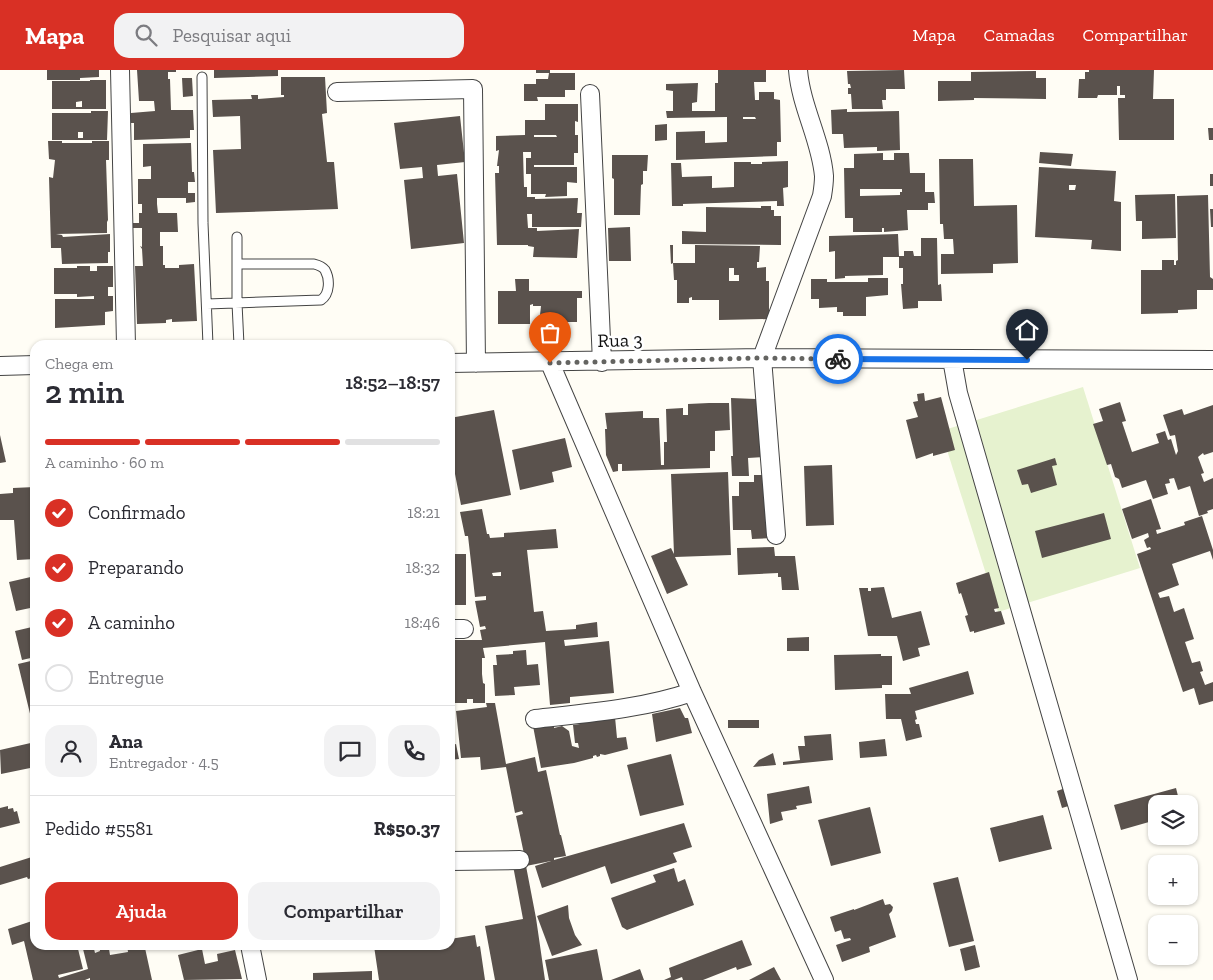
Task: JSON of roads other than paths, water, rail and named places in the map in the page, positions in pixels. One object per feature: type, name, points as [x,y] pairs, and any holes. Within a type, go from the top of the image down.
[{"type":"street","points":[[120,70],[126,340]]},
{"type":"street","points":[[776,534],[762,358],[822,196],[824,178],[820,154],[806,110],[798,70]]},
{"type":"street","points":[[337,92],[473,89],[476,363]]},
{"type":"street","points":[[590,94],[602,362]]},
{"type":"street","name":"Rua 3","points":[[455,363],[550,363],[762,358],[1213,360]]},
{"type":"street","points":[[952,359],[958,393],[1128,980]]},
{"type":"street","points":[[550,363],[692,692],[824,980]]},
{"type":"street","points":[[0,366],[30,365]]},
{"type":"street","points":[[535,719],[615,709],[692,692]]},
{"type":"street","points":[[455,860],[520,860]]},
{"type":"street","points":[[251,950],[257,980]]},
{"type":"lane","points":[[202,77],[203,223],[208,340]]},
{"type":"lane","points":[[237,237],[239,340]]},
{"type":"lane","points":[[207,304],[321,300],[329,292],[325,271],[320,266],[314,264],[237,264]]}]
